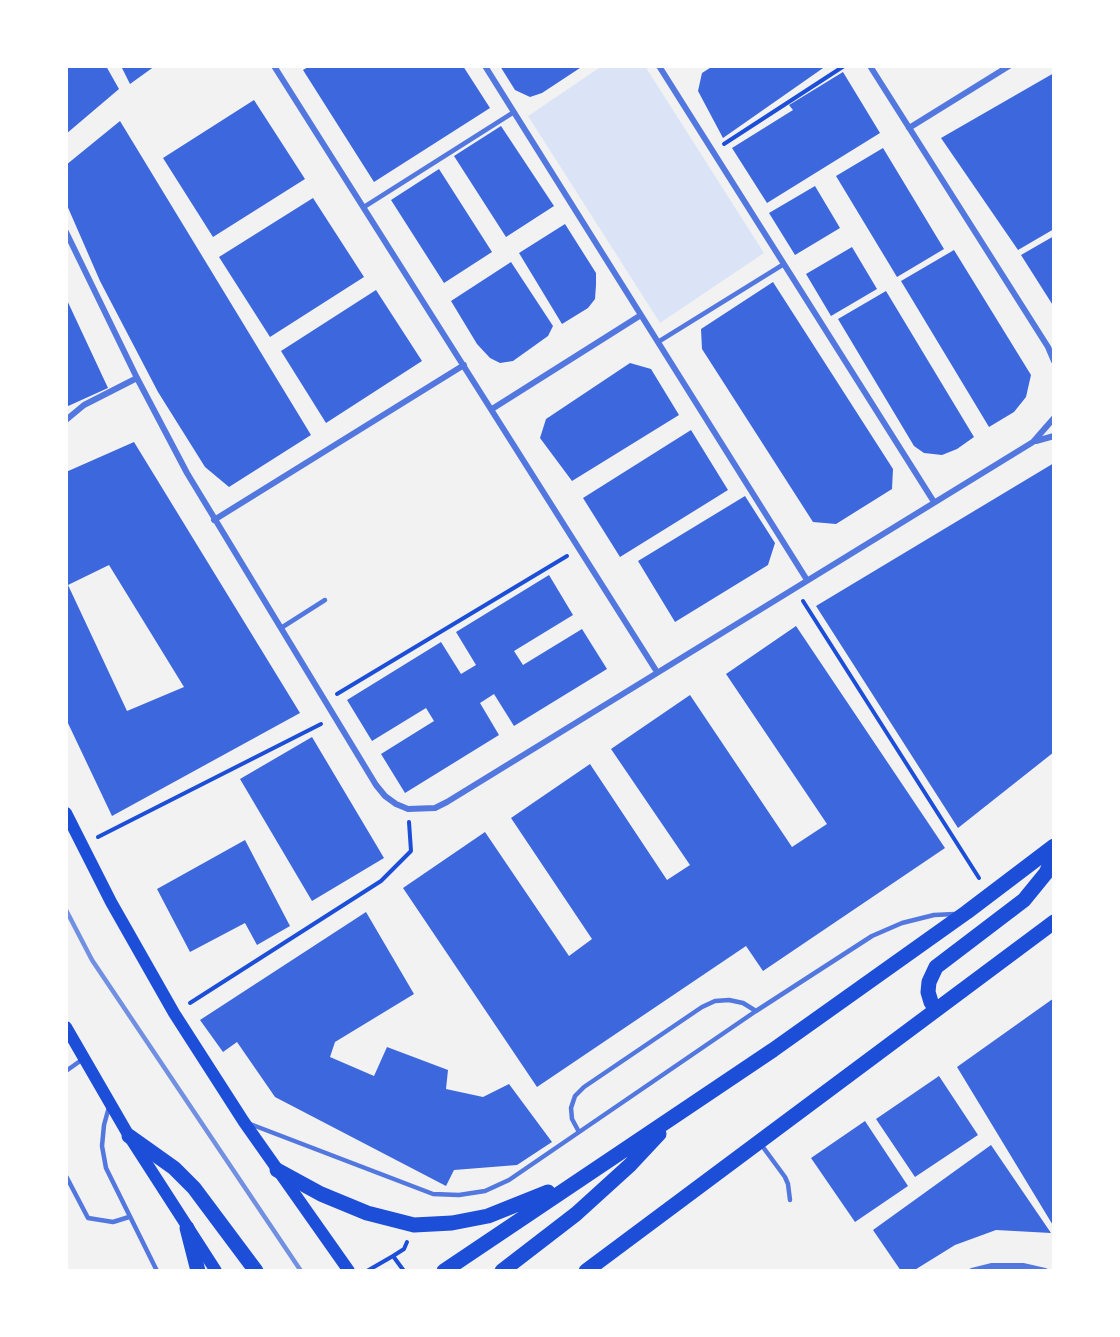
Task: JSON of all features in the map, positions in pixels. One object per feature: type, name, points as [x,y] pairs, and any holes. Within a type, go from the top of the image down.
[{"type":"main road","points":[[66,813],[142,958],[174,1013],[244,1122],[349,1271]]},
{"type":"main road","points":[[444,1271],[783,1044],[990,895],[1054,846]]},
{"type":"main road","points":[[936,1010],[928,992],[929,982],[936,967],[1024,900],[1041,880],[1054,856]]},
{"type":"main road","points":[[586,1271],[1054,922]]},
{"type":"main road","points":[[66,1027],[129,1136],[216,1271]]},
{"type":"main road","points":[[502,1271],[576,1214],[630,1165],[680,1113]]},
{"type":"main road","points":[[129,1136],[174,1168],[194,1188],[256,1271]]},
{"type":"main road","points":[[277,1170],[321,1194],[367,1213],[414,1225],[488,1216],[582,1178]]},
{"type":"main road","points":[[187,1228],[198,1271]]},
{"type":"street","points":[[274,66],[657,672]]},
{"type":"street","points":[[485,66],[807,580]]},
{"type":"street","points":[[659,66],[934,502]]},
{"type":"street","points":[[870,66],[1048,347],[1054,361]]},
{"type":"street","points":[[909,128],[1009,66]]},
{"type":"street","points":[[66,232],[171,445],[214,520],[385,796],[408,809],[435,808],[447,802],[1033,442],[1054,436]]},
{"type":"street","points":[[492,409],[641,315]]},
{"type":"street","points":[[1048,347],[1054,352]]},
{"type":"street","points":[[214,520],[464,364]]},
{"type":"street","points":[[66,420],[84,405],[137,378]]},
{"type":"street","points":[[1033,442],[1054,418]]},
{"type":"street","points":[[972,1271],[992,1266],[1023,1266],[1045,1271]]},
{"type":"lane","points":[[364,207],[514,112]]},
{"type":"lane","points":[[658,342],[784,264]]},
{"type":"lane","points":[[281,628],[325,600]]},
{"type":"lane","points":[[244,1122],[433,1194],[459,1196],[485,1191],[509,1180],[756,1011],[872,936],[934,915],[966,912]]},
{"type":"lane","points":[[579,1132],[572,1119],[571,1108],[575,1096],[603,1074],[702,1007],[715,1001],[729,1000],[743,1003],[756,1011]]},
{"type":"lane","points":[[66,1071],[84,1059]]},
{"type":"lane","points":[[110,1104],[104,1125],[102,1146],[106,1168],[156,1271]]},
{"type":"lane","points":[[759,1142],[785,1177],[790,1200]]},
{"type":"lane","points":[[66,1176],[88,1218],[113,1222],[129,1216]]},
{"type":"path","points":[[713,151],[844,66]]},
{"type":"path","points":[[326,701],[579,548]]},
{"type":"path","points":[[795,587],[990,895]]},
{"type":"path","points":[[81,845],[335,717]]},
{"type":"path","points":[[174,1013],[381,881],[411,851],[408,809]]},
{"type":"path","points":[[367,1271],[393,1256],[404,1271]]},
{"type":"shaded area","points":[[602,66],[645,66],[764,253],[660,323],[528,116]]},
{"type":"building","points":[[66,66],[106,66],[119,89],[66,134]]},
{"type":"building","points":[[121,66],[155,66],[130,84]]},
{"type":"building","points":[[310,66],[463,66],[490,108],[374,182],[303,70]]},
{"type":"building","points":[[500,66],[583,66],[542,93],[530,97],[515,90]]},
{"type":"building","points":[[713,66],[826,66],[723,138],[698,91],[702,73]]},
{"type":"building","points":[[843,72],[880,133],[767,203],[732,148],[793,110],[789,105]]},
{"type":"building","points":[[1054,73],[1054,229],[1018,250],[941,138]]},
{"type":"building","points":[[254,100],[305,179],[213,237],[163,158]]},
{"type":"building","points":[[120,121],[311,435],[229,487],[205,467],[158,392],[100,281],[66,203],[66,165]]},
{"type":"building","points":[[501,126],[554,206],[506,237],[454,156]]},
{"type":"building","points":[[883,148],[944,249],[897,277],[836,176]]},
{"type":"building","points":[[439,169],[492,252],[444,283],[391,200]]},
{"type":"building","points":[[815,186],[840,228],[795,255],[769,213]]},
{"type":"building","points":[[313,198],[364,277],[270,337],[219,257]]},
{"type":"building","points":[[565,224],[596,273],[596,285],[595,299],[588,308],[562,324],[519,253]]},
{"type":"building","points":[[1054,236],[1054,307],[1021,255]]},
{"type":"building","points":[[852,247],[877,289],[831,316],[806,274]]},
{"type":"building","points":[[954,250],[1031,375],[1026,397],[1014,412],[989,427],[901,281]]},
{"type":"building","points":[[511,262],[553,326],[548,336],[513,361],[500,363],[490,358],[477,344],[451,301]]},
{"type":"building","points":[[773,282],[893,469],[892,489],[836,524],[813,522],[702,349],[701,329]]},
{"type":"building","points":[[376,290],[422,361],[326,423],[281,351]]},
{"type":"building","points":[[886,291],[974,437],[957,449],[942,455],[924,453],[914,446],[838,319]]},
{"type":"building","points":[[66,298],[108,388],[66,407]]},
{"type":"building","points":[[630,363],[651,369],[679,415],[572,481],[540,438],[546,419]]},
{"type":"building","points":[[691,430],[728,490],[620,557],[583,498]]},
{"type":"building","points":[[134,442],[300,713],[112,816],[66,719],[66,472]],"holes":[[[109,565],[184,687],[127,711],[68,585]]]},
{"type":"building","points":[[1054,463],[1054,752],[958,828],[816,606]]},
{"type":"building","points":[[745,496],[775,543],[768,565],[675,622],[638,561]]},
{"type":"building","points":[[549,575],[573,615],[514,651],[523,665],[582,629],[607,669],[514,726],[494,694],[480,703],[499,735],[405,793],[381,754],[434,721],[426,708],[372,741],[347,700],[441,642],[461,674],[476,665],[456,632]]},
{"type":"building","points":[[796,626],[945,848],[763,971],[746,946],[537,1087],[403,888],[485,832],[569,956],[592,939],[511,818],[590,764],[667,880],[690,865],[611,749],[690,695],[792,847],[827,824],[726,674]]},
{"type":"building","points":[[312,737],[384,858],[312,901],[240,779]]},
{"type":"building","points":[[245,840],[290,926],[257,945],[245,923],[190,952],[157,889]]},
{"type":"building","points":[[366,912],[414,994],[335,1042],[330,1057],[374,1076],[387,1047],[448,1070],[446,1089],[483,1097],[509,1084],[552,1142],[517,1165],[454,1170],[446,1186],[275,1097],[237,1042],[223,1052],[200,1020]]},
{"type":"building","points":[[1054,998],[1054,1227],[957,1067]]},
{"type":"building","points":[[939,1076],[978,1135],[915,1177],[876,1119]]},
{"type":"building","points":[[865,1121],[908,1186],[855,1222],[811,1158]]},
{"type":"building","points":[[991,1145],[1051,1233],[996,1230],[955,1245],[913,1271],[901,1271],[873,1230]]},
{"type":"railway","points":[[66,910],[92,960],[301,1271]]}]
